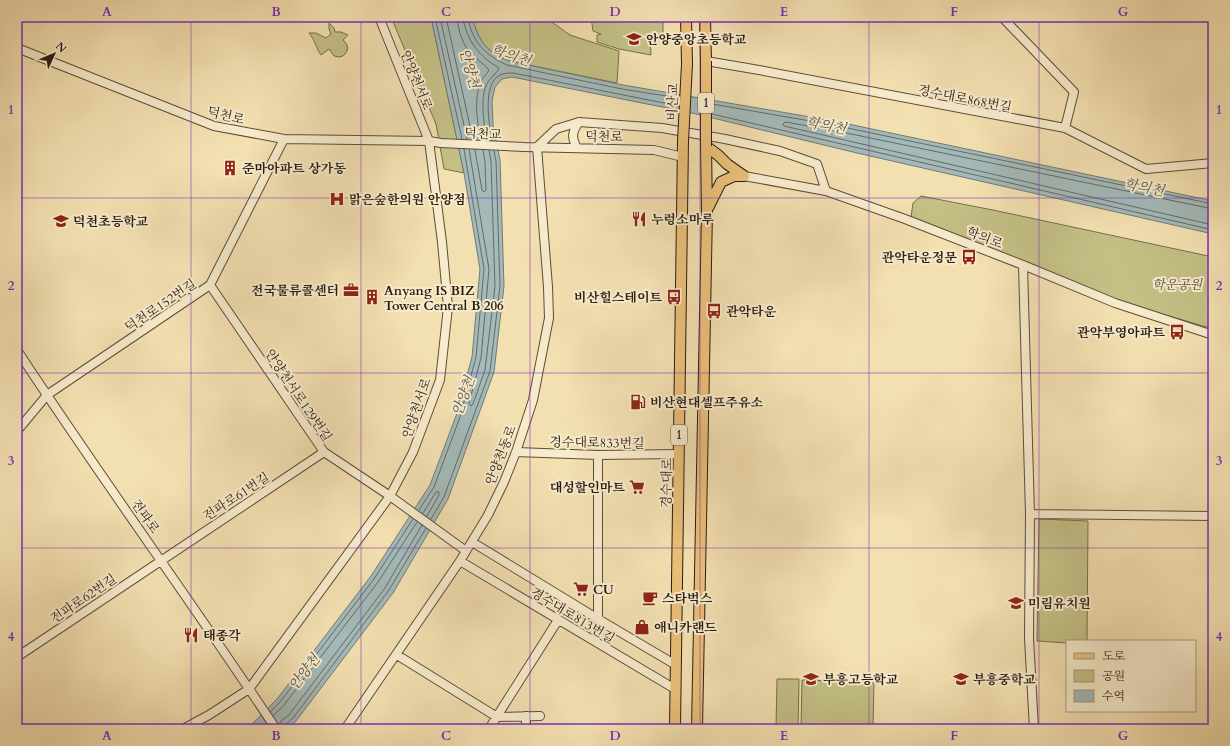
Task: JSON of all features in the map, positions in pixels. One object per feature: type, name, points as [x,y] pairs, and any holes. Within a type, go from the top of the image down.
[{"type":"main road","name":"비산교","points":[[683,141],[687,64],[686,17]]},
{"type":"main road","name":"1","points":[[697,729],[706,212],[705,17]]},
{"type":"main road","name":"경수대로","points":[[675,729],[683,141]]},
{"type":"main road","points":[[706,146],[744,176]]},
{"type":"main road","points":[[706,212],[722,182],[734,176],[744,176]]},
{"type":"street","name":"안양천서로","points":[[183,729],[252,693],[390,496],[413,452],[440,380],[448,307],[430,141],[379,17]]},
{"type":"street","points":[[1002,17],[1074,92],[1065,128]]},
{"type":"street","name":"덕천로","points":[[17,48],[214,126],[284,139],[430,141],[441,143]]},
{"type":"street","name":"경수대로868번길","points":[[706,61],[1065,128],[1146,169],[1213,163]]},
{"type":"street","points":[[577,148],[574,141],[573,131],[579,122]]},
{"type":"street","points":[[537,147],[556,129],[579,122],[662,128],[725,139],[780,151],[817,164],[826,191]]},
{"type":"street","name":"덕천로152번길","points":[[17,431],[47,395],[210,285],[284,139]]},
{"type":"street","name":"덕천교","points":[[441,143],[524,147]]},
{"type":"street","name":"덕천로","points":[[524,147],[654,150],[683,157]]},
{"type":"street","name":"안양천동로","points":[[345,729],[397,655],[472,542],[488,515],[504,482],[516,452],[533,400],[550,318],[537,147]]},
{"type":"street","name":"학의로","points":[[744,176],[826,191],[905,219],[1115,303],[1213,335]]},
{"type":"street","points":[[1023,265],[1030,514],[1029,638],[1034,729]]},
{"type":"street","name":"안양천서로129번길","points":[[210,285],[324,452],[390,496],[466,550]]},
{"type":"street","name":"전파로","points":[[17,350],[162,560],[276,729]]},
{"type":"street","name":"전파로61번길","points":[[162,560],[324,452]]},
{"type":"street","name":"경수대로833번길","points":[[516,452],[598,455],[679,454]]},
{"type":"street","name":"경수대로813번길","points":[[598,455],[598,619]]},
{"type":"street","points":[[1030,514],[1213,516]]},
{"type":"street","name":"경수대로813번길","points":[[472,542],[598,619],[676,664]]},
{"type":"street","name":"전파로62번길","points":[[17,656],[162,560]]},
{"type":"street","name":"경수대로813번길","points":[[460,561],[675,689]]},
{"type":"street","points":[[489,729],[558,620]]},
{"type":"street","points":[[397,655],[497,717],[540,716]]},
{"type":"street","points":[[526,716],[526,729]]},
{"type":"green space","points":[[391,17],[431,17],[464,173],[444,169],[436,124]]},
{"type":"green space","points":[[472,17],[545,17],[570,35],[619,51],[617,83],[509,61],[494,54],[484,44],[480,39]]},
{"type":"green space","points":[[591,17],[663,17],[663,34],[650,34],[651,55],[619,49],[597,42],[597,35],[601,34],[593,31]]},
{"type":"green space","points":[[329,23],[334,28],[335,32],[341,32],[348,35],[343,40],[348,48],[343,56],[334,56],[329,49],[321,55],[309,33],[316,33],[326,38],[331,34]]},
{"type":"green space","name":"학운공원","points":[[921,196],[1213,257],[1213,329],[1115,300],[911,217],[913,203]]},
{"type":"green space","points":[[1039,519],[1088,521],[1087,640],[1066,640],[1066,643],[1037,641]]},
{"type":"green space","points":[[777,679],[799,679],[798,729],[776,729]]},
{"type":"green space","points":[[802,680],[874,682],[873,729],[801,729]]},
{"type":"water","points":[[431,17],[472,17],[480,39],[484,44],[494,54],[509,61],[623,85],[834,121],[1213,201],[1213,234],[857,153],[692,113],[512,77],[502,79],[495,87],[492,101],[493,124],[500,160],[504,286],[494,372],[448,499],[393,593],[296,721],[286,729],[247,729],[277,699],[371,576],[430,485],[456,416],[472,357],[480,269],[464,173]]},
{"type":"place","name":"안양중앙초등학교","points":[[634,39]]},
{"type":"place","name":"준마아파트 상가동","points":[[230,168]]},
{"type":"place","name":"맑은숲한의원 안양점","points":[[337,199]]},
{"type":"place","name":"누렁소마루","points":[[639,219]]},
{"type":"place","name":"덕천초등학교","points":[[61,221]]},
{"type":"place","name":"관악타운정문","points":[[969,257]]},
{"type":"place","name":"전국물류콜센터","points":[[351,290]]},
{"type":"place","name":"Anyang IS BIZ Tower Central B 206","points":[[372,297]]},
{"type":"place","name":"비산힐스테이트","points":[[674,297]]},
{"type":"place","name":"관악타운","points":[[714,311]]},
{"type":"place","name":"관악부영아파트","points":[[1177,332]]},
{"type":"place","name":"비산현대셀프주유소","points":[[638,402]]},
{"type":"place","name":"대성할인마트","points":[[637,487]]},
{"type":"place","name":"CU","points":[[581,589]]},
{"type":"place","name":"스타벅스","points":[[650,598]]},
{"type":"place","name":"미림유치원","points":[[1016,603]]},
{"type":"place","name":"애니카랜드","points":[[642,627]]},
{"type":"place","name":"태종각","points":[[191,635]]},
{"type":"place","name":"부흥고등학교","points":[[811,679]]},
{"type":"place","name":"부흥중학교","points":[[961,679]]},
{"type":"water label","name":"학의천","points":[[511,55]]},
{"type":"water label","name":"안양천","points":[[470,68]]},
{"type":"water label","name":"학의천","points":[[826,125]]},
{"type":"water label","name":"학의천","points":[[1144,187]]},
{"type":"water label","name":"안양천","points":[[463,396]]},
{"type":"water label","name":"안양천","points":[[304,672]]}]
